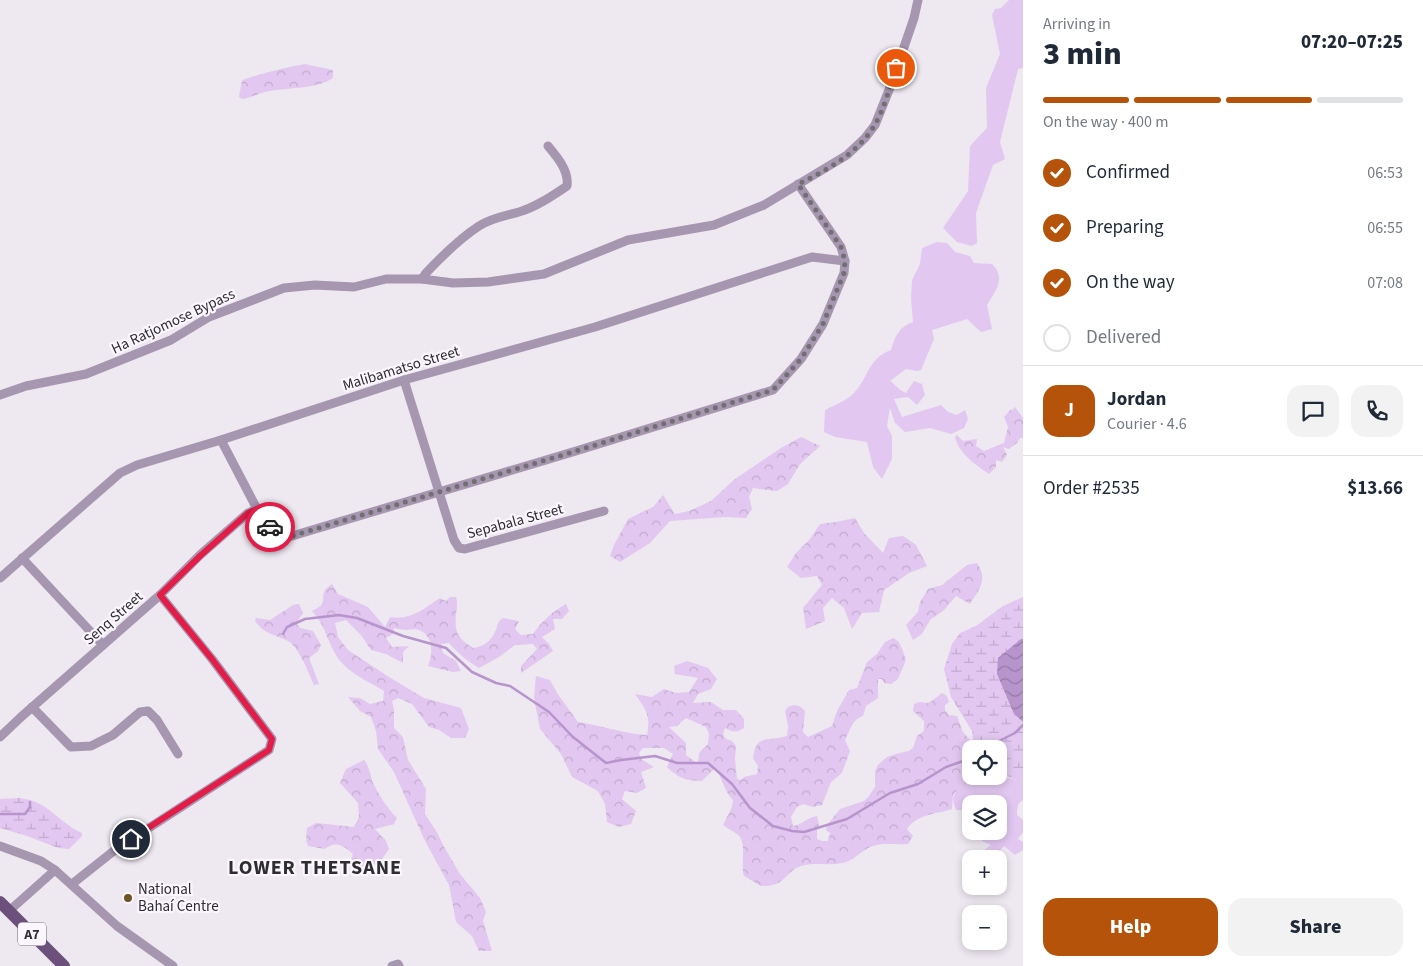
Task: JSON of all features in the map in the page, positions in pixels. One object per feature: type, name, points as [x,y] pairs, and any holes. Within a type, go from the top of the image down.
[{"type":"main road","name":"A7","points":[[5,906],[64,966]]},
{"type":"street","name":"Ha Ratjomose Bypass","points":[[0,395],[26,386],[86,374],[171,340],[209,317],[284,288],[315,285],[354,288],[386,279],[422,279],[453,283],[488,282],[544,274],[628,240],[714,226],[764,205],[847,155],[865,138],[875,125],[905,43],[918,0]]},
{"type":"street","points":[[422,279],[426,272],[458,242],[479,226],[500,216],[520,212],[544,201],[567,186],[568,178],[558,158],[548,146]]},
{"type":"street","points":[[221,440],[257,509],[279,536],[292,536],[773,390],[801,359],[823,324],[844,273],[845,261],[841,247],[798,184]]},
{"type":"street","name":"Malibamatso Street","points":[[0,578],[120,473],[137,465],[221,440],[404,380],[595,327],[812,257],[845,261]]},
{"type":"street","name":"Sepabala Street","points":[[404,380],[454,540],[459,548],[464,549],[604,511]]},
{"type":"street","name":"Senq Street","points":[[0,737],[160,595],[248,513],[257,509]]},
{"type":"street","points":[[22,558],[104,645]]},
{"type":"street","points":[[72,884],[115,850],[269,750],[272,739],[212,659],[160,595]]},
{"type":"street","points":[[32,707],[71,747],[91,746],[113,735],[140,712],[148,712],[156,720],[178,754]]},
{"type":"street","points":[[0,846],[41,861],[56,870],[117,926],[173,966]]},
{"type":"street","points":[[5,906],[56,870]]},
{"type":"street","points":[[392,966],[398,964],[399,966]]},
{"type":"green space","points":[[1009,0],[1023,0],[1023,68],[1018,69],[1000,142],[1005,159],[993,165],[976,213],[977,243],[972,246],[957,242],[943,228],[968,191],[970,146],[987,128],[986,88],[1000,54],[992,15],[995,9],[1001,8]]},
{"type":"green space","points":[[305,64],[333,70],[333,78],[318,85],[273,90],[242,99],[239,97],[242,80]]},
{"type":"green space","points":[[937,242],[947,243],[955,252],[970,256],[974,263],[992,264],[996,269],[999,275],[998,285],[987,305],[992,329],[981,332],[967,319],[932,330],[934,339],[921,370],[906,369],[890,381],[906,393],[914,381],[922,384],[925,395],[917,405],[908,397],[894,399],[902,417],[941,405],[948,412],[957,415],[965,410],[968,419],[964,428],[951,434],[930,428],[905,432],[895,423],[890,408],[887,426],[892,436],[892,459],[882,479],[873,467],[867,442],[835,437],[824,432],[825,410],[853,394],[877,358],[891,350],[896,336],[901,329],[913,322],[912,280],[920,264],[922,248]]},
{"type":"green space","points":[[1015,407],[1023,418],[1023,438],[1020,438],[1009,449],[1003,447],[1007,455],[1002,462],[996,460],[996,467],[989,474],[964,454],[955,437],[957,435],[963,441],[977,439],[976,446],[984,451],[1004,443],[1008,427],[1004,417]]},
{"type":"green space","points":[[801,437],[820,446],[800,464],[788,484],[777,491],[753,488],[749,497],[752,509],[746,518],[725,517],[670,521],[650,543],[620,562],[610,556],[628,519],[653,507],[663,495],[675,514],[689,511],[711,501],[735,479]]},
{"type":"green space","points":[[855,518],[864,533],[883,553],[889,538],[903,536],[916,545],[927,566],[909,573],[884,590],[879,612],[862,613],[852,629],[844,608],[832,598],[823,608],[825,621],[806,629],[803,608],[822,585],[817,576],[801,578],[787,567],[820,524]]},
{"type":"green space","points":[[977,563],[982,579],[980,588],[970,604],[956,596],[944,610],[930,620],[922,634],[913,640],[906,625],[918,612],[920,602],[928,589],[942,585],[967,565]]},
{"type":"green space","points":[[332,584],[338,594],[368,607],[385,627],[390,617],[397,618],[411,615],[440,598],[446,601],[450,597],[456,597],[456,626],[458,634],[473,648],[483,645],[490,639],[496,631],[499,621],[503,618],[519,621],[515,629],[521,635],[533,634],[548,617],[566,604],[569,611],[562,619],[553,619],[555,629],[542,637],[553,651],[521,673],[521,666],[537,649],[533,644],[515,645],[479,668],[463,657],[449,643],[441,644],[443,653],[456,661],[461,671],[453,672],[428,666],[431,655],[429,638],[421,631],[394,628],[393,634],[386,638],[392,647],[409,646],[403,652],[403,663],[386,654],[371,650],[361,635],[346,620],[335,623],[338,637],[348,650],[424,698],[461,708],[469,729],[465,738],[451,738],[439,730],[429,727],[412,704],[398,698],[392,701],[394,728],[403,737],[408,760],[426,789],[425,814],[460,874],[480,898],[486,912],[483,921],[492,951],[479,951],[472,936],[456,922],[449,885],[424,839],[394,772],[378,749],[376,731],[371,717],[360,711],[348,697],[360,698],[370,704],[383,701],[384,691],[358,676],[344,665],[335,653],[321,624],[312,611],[322,604],[325,590]]},
{"type":"green space","points":[[1023,597],[1023,639],[1021,639],[1014,714],[1023,722],[1023,781],[1007,776],[1007,740],[973,740],[972,731],[951,697],[944,669],[952,644],[960,633],[976,626],[1003,606]]},
{"type":"green space","points":[[299,604],[303,613],[296,623],[300,628],[313,631],[321,645],[318,651],[309,658],[319,684],[314,685],[303,661],[292,644],[266,631],[255,621],[256,618],[270,620],[293,605]]},
{"type":"green space","points":[[893,638],[896,639],[903,650],[906,660],[898,679],[891,684],[884,683],[882,679],[878,679],[878,698],[866,706],[863,716],[856,720],[845,740],[850,751],[842,773],[831,782],[822,805],[813,807],[803,804],[797,807],[791,817],[793,826],[817,816],[819,825],[817,839],[828,841],[830,833],[826,830],[827,825],[840,809],[864,801],[868,797],[875,787],[875,771],[878,765],[887,757],[909,751],[913,748],[917,736],[924,731],[924,721],[913,711],[914,704],[919,702],[929,703],[942,693],[947,696],[949,702],[945,705],[945,710],[949,715],[957,716],[963,732],[970,740],[962,740],[962,785],[953,795],[952,809],[916,820],[907,829],[913,836],[908,844],[874,845],[843,863],[801,866],[783,880],[768,886],[761,886],[744,876],[742,842],[737,834],[723,825],[733,800],[715,768],[702,781],[687,779],[675,774],[667,767],[673,754],[664,748],[643,748],[639,753],[641,759],[654,767],[641,772],[646,788],[637,793],[625,791],[622,799],[636,811],[631,824],[619,827],[607,822],[605,804],[598,791],[572,777],[561,754],[540,729],[534,698],[536,676],[550,680],[578,722],[647,735],[647,713],[635,694],[652,697],[664,689],[676,693],[689,692],[698,678],[675,674],[674,666],[687,661],[708,668],[717,679],[711,689],[698,694],[693,703],[711,702],[723,710],[736,710],[744,719],[744,728],[734,731],[725,728],[723,734],[726,739],[732,741],[736,746],[737,779],[741,780],[744,777],[757,774],[758,766],[753,758],[757,745],[760,742],[787,736],[788,726],[785,711],[788,707],[797,706],[805,711],[803,732],[808,737],[832,726],[837,711],[849,690],[857,688],[867,662],[877,654],[885,642]],"holes":[[[686,718],[706,727],[709,734],[708,744],[699,753],[698,764],[686,755],[686,743],[669,727],[677,726]]]},
{"type":"green space","points":[[364,760],[372,782],[387,807],[397,818],[394,824],[375,829],[386,841],[389,849],[377,863],[368,867],[356,866],[350,862],[353,854],[340,845],[329,846],[325,849],[308,846],[306,840],[307,828],[316,823],[354,827],[359,817],[358,803],[340,783],[346,769]]},
{"type":"green space","points":[[1007,778],[1023,781],[1023,800],[1018,804],[1017,815],[1023,820],[1023,832],[1018,839],[1023,842],[1023,850],[1015,855],[1004,846],[1001,850],[984,850],[991,845],[982,840],[1007,840],[1007,795],[962,795],[962,810],[956,810],[954,796],[962,785],[1007,785]]},
{"type":"green space","points":[[19,798],[45,807],[65,823],[82,833],[82,836],[69,849],[58,848],[0,828],[0,799]]},
{"type":"water","points":[[1023,639],[1023,722],[1014,714],[997,674],[998,658]]},
{"type":"waterway","points":[[283,634],[287,627],[305,619],[339,615],[357,618],[403,636],[446,648],[472,672],[496,683],[510,686],[549,712],[573,737],[606,763],[655,756],[677,763],[708,763],[732,784],[750,808],[773,826],[792,831],[804,832],[847,819],[890,793],[918,784],[946,767],[962,761]]},
{"type":"waterway","points":[[1001,740],[1015,733],[1023,725]]},
{"type":"waterway","points":[[0,814],[25,814],[30,807],[30,802]]},
{"type":"way so far","points":[[270,527],[279,536],[292,536],[410,502],[773,390],[801,359],[823,324],[844,273],[845,261],[841,247],[798,184],[847,155],[865,138],[875,125],[896,68]]},
{"type":"place","name":"National Bahaí Centre","points":[[128,898]]},
{"type":"district","name":"LOWER THETSANE","points":[[315,867]]},
{"type":"route","points":[[131,839],[269,750],[272,739],[212,659],[160,595],[248,513],[257,509],[270,527]]}]
